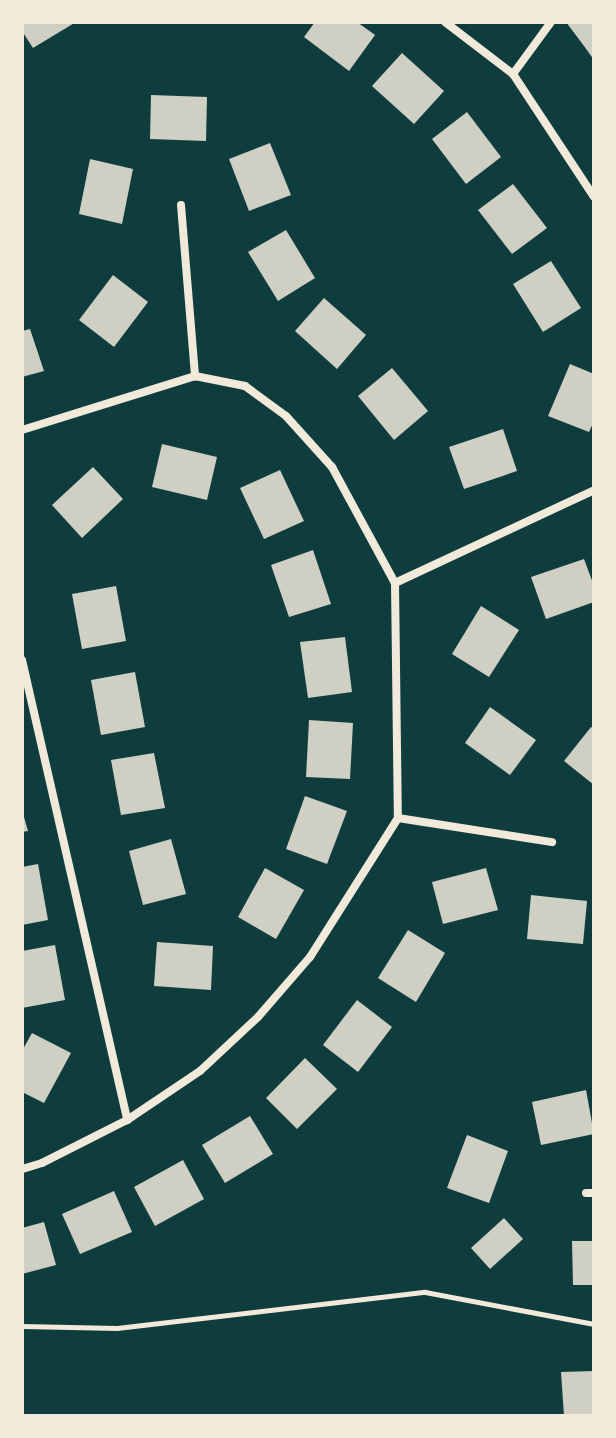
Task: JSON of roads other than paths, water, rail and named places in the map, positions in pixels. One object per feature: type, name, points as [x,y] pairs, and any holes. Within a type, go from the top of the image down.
[{"type":"street","points":[[445,22],[513,74],[594,197]]},
{"type":"street","points":[[513,74],[551,22]]},
{"type":"street","points":[[181,205],[195,376]]},
{"type":"street","points":[[22,430],[195,376],[245,386],[286,416],[332,467],[395,583],[398,818],[310,957],[258,1017],[200,1071],[127,1120],[42,1163],[22,1169]]},
{"type":"street","points":[[395,583],[594,490]]},
{"type":"street","points":[[22,660],[127,1120]]},
{"type":"street","points":[[398,818],[552,842]]}]
